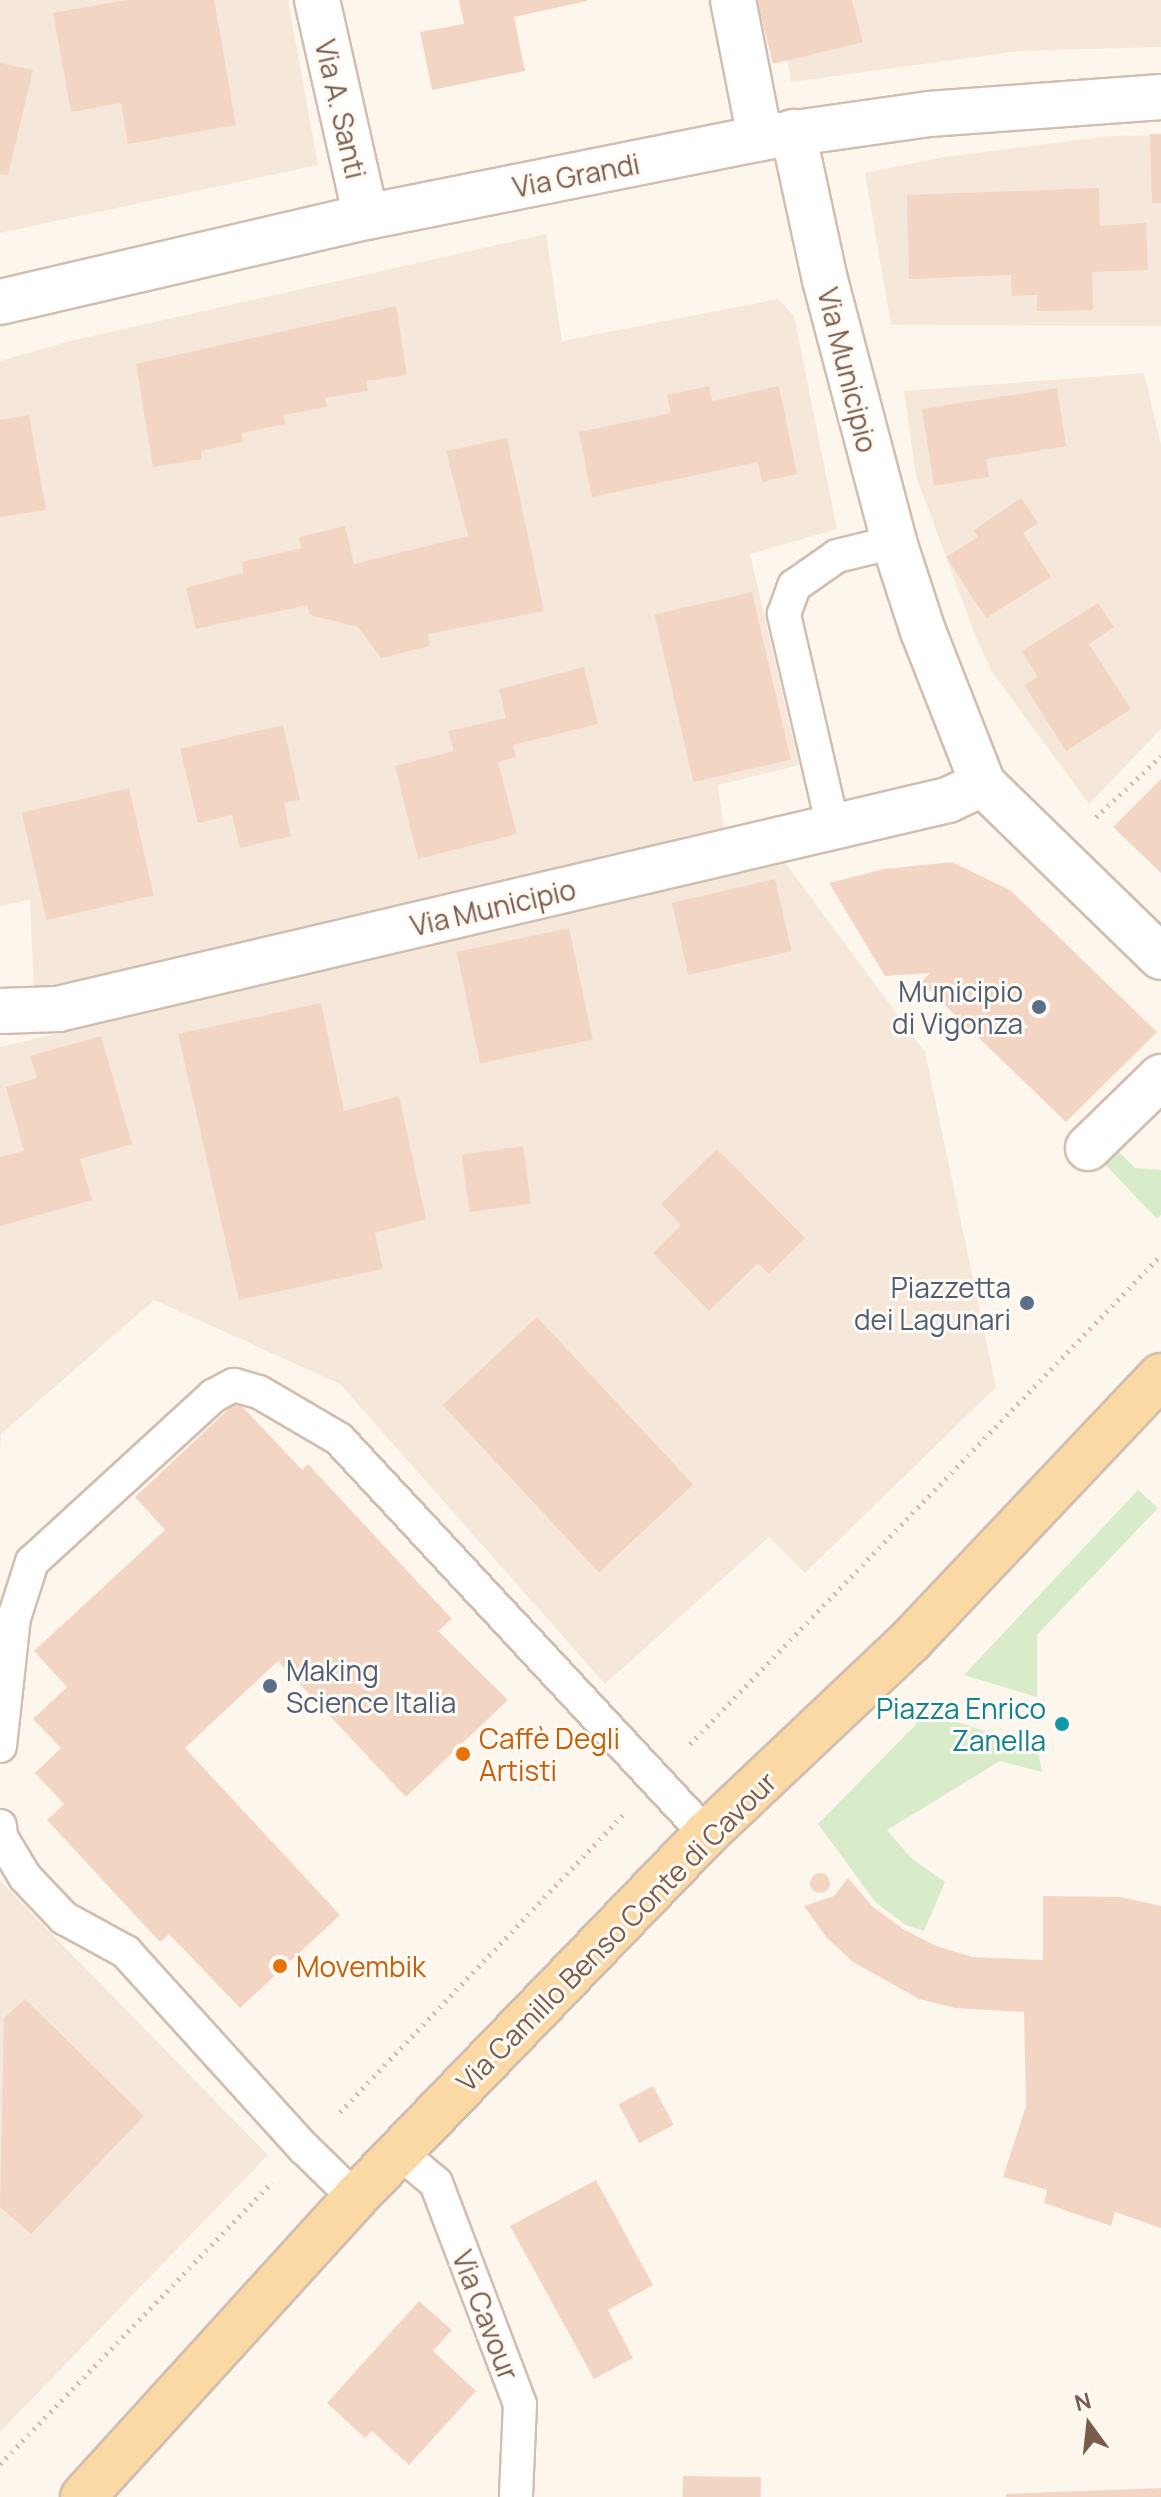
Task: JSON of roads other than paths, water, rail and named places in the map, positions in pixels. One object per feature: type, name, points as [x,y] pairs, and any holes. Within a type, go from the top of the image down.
[{"type":"main road","name":"Via Camillo Benso Conte di Cavour","points":[[83,2497],[399,2152],[706,1834],[912,1639],[1161,1376]]},
{"type":"street","name":"Via A. Santi","points":[[317,0],[366,217]]},
{"type":"street","name":"Via Municipio","points":[[733,0],[828,294],[894,542],[923,631],[983,784],[1161,957]]},
{"type":"street","name":"Via Grandi","points":[[0,302],[366,217],[776,135],[929,114],[1161,97]]},
{"type":"street","name":"Via Municipio","points":[[0,1011],[58,1009],[948,800],[983,784]]},
{"type":"street","points":[[1088,1148],[1153,1099]]},
{"type":"lane","points":[[833,827],[784,614],[794,586],[837,556],[894,542]]},
{"type":"lane","points":[[0,1746],[14,1618],[32,1562],[213,1396],[234,1385],[259,1392],[339,1439],[654,1782],[706,1834]]},
{"type":"lane","points":[[0,1826],[1,1837],[25,1877],[64,1918],[126,1952],[304,2148],[355,2198]]},
{"type":"lane","name":"Via Cavour","points":[[399,2152],[436,2183],[520,2404],[516,2497]]},
{"type":"place","name":"Municipio di Vigonza","points":[[1039,1007]]},
{"type":"place","name":"Piazzetta dei Lagunari","points":[[1027,1303]]},
{"type":"place","name":"Making Science Italia","points":[[270,1686]]},
{"type":"place","name":"Piazza Enrico Zanella","points":[[1062,1724]]},
{"type":"place","name":"Caffè Degli Artisti","points":[[463,1754]]},
{"type":"place","name":"Movembik","points":[[280,1966]]}]
